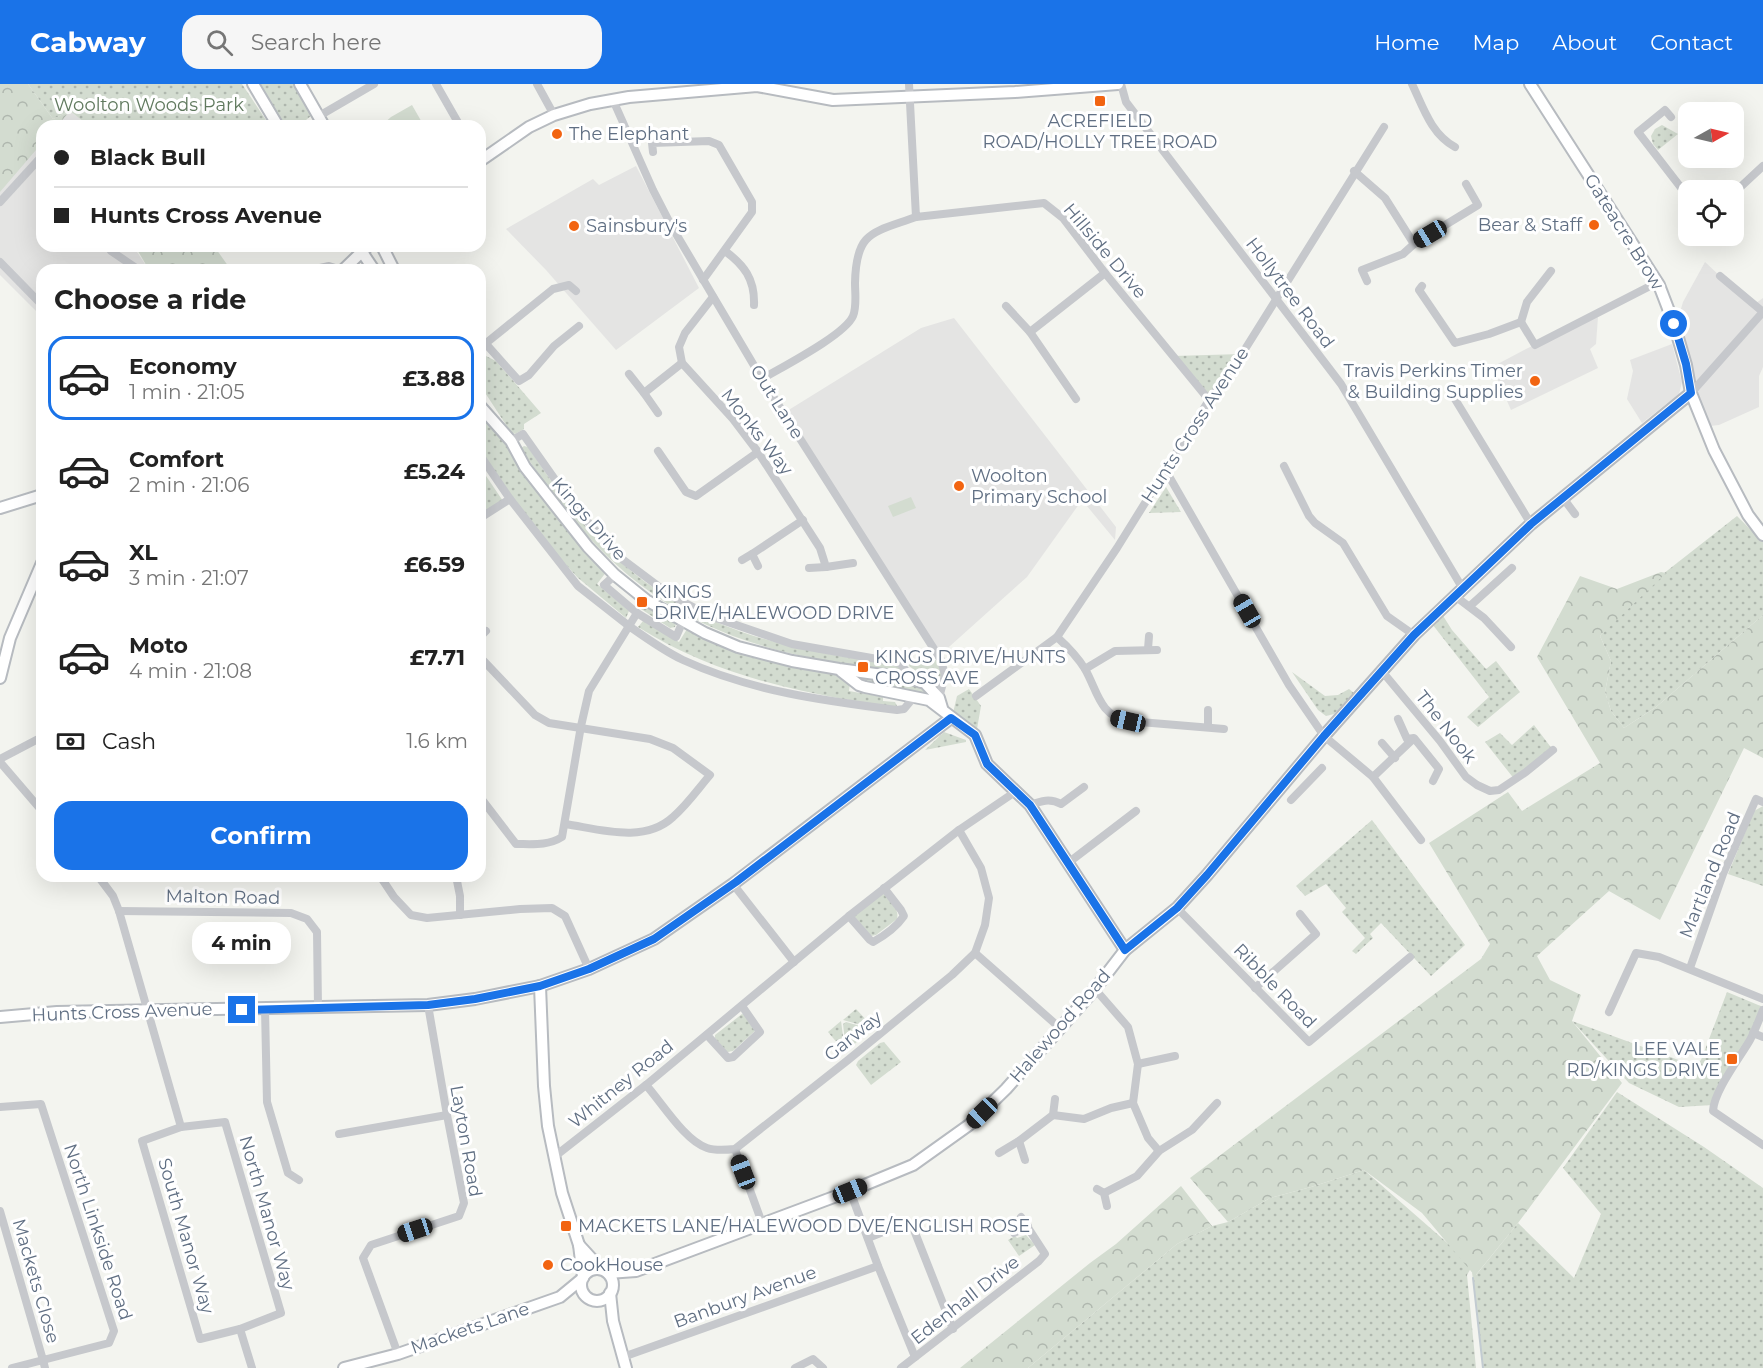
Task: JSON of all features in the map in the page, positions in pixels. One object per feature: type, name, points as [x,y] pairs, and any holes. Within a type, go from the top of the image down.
[{"type":"street","points":[[253,84],[274,120]]},
{"type":"street","points":[[300,84],[320,120]]},
{"type":"street","points":[[322,120],[374,84]]},
{"type":"street","points":[[436,84],[457,120]]},
{"type":"street","points":[[537,84],[554,115]]},
{"type":"street","points":[[762,379],[820,345],[845,326],[853,316],[855,267],[861,244],[871,233],[916,217],[909,84]]},
{"type":"street","points":[[486,157],[529,127],[554,115],[613,100],[757,86],[833,100],[1015,92],[1120,84]]},
{"type":"street","name":"Hollytree Road","points":[[1120,84],[1126,102],[1341,384],[1459,592]]},
{"type":"street","points":[[1412,84],[1433,127],[1443,139],[1455,147]]},
{"type":"street","name":"Gateacre Brow","points":[[1530,84],[1658,282],[1686,364],[1691,393],[1726,475],[1748,515],[1763,535]]},
{"type":"street","name":"Out Lane","points":[[613,100],[653,190],[703,280],[762,379],[941,660],[945,675],[940,703]]},
{"type":"street","points":[[1671,117],[1665,110],[1638,132],[1678,184]]},
{"type":"street","name":"Hunts Cross Avenue","points":[[976,696],[1057,637],[1166,471],[1209,400],[1242,354],[1354,171],[1384,127]]},
{"type":"street","points":[[651,134],[653,148],[709,141],[719,145],[752,202],[752,212],[703,280]]},
{"type":"street","points":[[0,202],[36,163]]},
{"type":"street","points":[[1744,184],[1763,166]]},
{"type":"street","points":[[1354,171],[1385,198],[1414,244]]},
{"type":"street","points":[[1367,281],[1358,272],[1403,254],[1414,244],[1478,205],[1466,184]]},
{"type":"street","name":"Hillside Drive","points":[[916,217],[1044,202],[1063,218],[1209,400]]},
{"type":"street","points":[[725,251],[747,270],[754,304]]},
{"type":"street","points":[[112,252],[130,264]]},
{"type":"street","points":[[348,264],[359,252]]},
{"type":"street","points":[[0,262],[36,299]]},
{"type":"street","points":[[1551,271],[1527,302],[1521,322],[1535,345],[1658,282]]},
{"type":"street","points":[[1030,332],[1105,273]]},
{"type":"street","points":[[1691,393],[1763,312],[1720,276]]},
{"type":"street","points":[[486,344],[554,288],[569,285],[576,291]]},
{"type":"street","points":[[1422,286],[1419,290],[1455,343],[1521,322]]},
{"type":"street","points":[[644,393],[682,363],[679,347],[685,333],[713,297]]},
{"type":"street","points":[[1006,306],[1030,332],[1076,399]]},
{"type":"street","points":[[486,349],[519,381],[529,375],[554,346],[579,326]]},
{"type":"street","name":"Monks Way","points":[[682,363],[733,419],[758,452],[820,548],[826,567]]},
{"type":"street","points":[[629,374],[658,413]]},
{"type":"street","points":[[1450,391],[1531,524]]},
{"type":"street","name":"Halewood Road","points":[[612,1291],[636,1271],[913,1165],[969,1125],[1006,1089],[1095,989],[1125,950],[1177,908],[1381,670],[1414,635],[1531,524],[1691,393]]},
{"type":"street","name":"Kings Drive","points":[[486,413],[511,441],[532,476],[588,547],[646,600],[705,633],[738,646],[792,661],[912,679],[925,683],[940,703]]},
{"type":"street","name":"Kings Drive","points":[[511,441],[523,434],[573,505],[618,556],[685,604],[734,625],[792,644],[900,663],[912,679]]},
{"type":"street","points":[[658,451],[686,492],[696,495],[758,452]]},
{"type":"street","points":[[486,464],[578,586],[659,647],[684,660],[750,685],[897,710],[903,709],[914,697]]},
{"type":"street","points":[[1284,466],[1309,516],[1343,543],[1387,616],[1414,635]]},
{"type":"street","points":[[1166,471],[1289,685],[1324,736],[1373,777],[1420,840]]},
{"type":"street","points":[[0,508],[36,497]]},
{"type":"street","points":[[486,514],[510,498]]},
{"type":"street","points":[[1563,498],[1575,514]]},
{"type":"street","points":[[742,560],[803,520]]},
{"type":"street","points":[[752,554],[758,566]]},
{"type":"street","points":[[809,568],[854,563]]},
{"type":"street","points":[[1470,606],[1512,568]]},
{"type":"street","name":"Kings Drive","points":[[615,574],[604,585],[637,613],[675,637],[683,621]]},
{"type":"street","points":[[0,678],[5,637],[36,575]]},
{"type":"street","points":[[1459,592],[1511,647]]},
{"type":"street","points":[[486,804],[516,844],[554,842],[562,837],[589,692],[637,613]]},
{"type":"street","points":[[1148,649],[1149,636]]},
{"type":"street","points":[[1057,637],[1073,651],[1085,669],[1105,709],[1115,718],[1224,729]]},
{"type":"street","points":[[1085,669],[1115,651],[1157,650]]},
{"type":"street","points":[[486,663],[535,715],[549,723],[650,738],[673,748],[710,775],[672,819],[647,832],[625,833],[565,824]]},
{"type":"street","name":"Kings Drive","points":[[839,669],[865,687],[940,703]]},
{"type":"street","name":"The Nook","points":[[1381,670],[1440,741],[1466,777],[1477,785],[1490,791],[1499,790],[1553,750]]},
{"type":"street","points":[[940,703],[951,718],[975,735],[987,764],[1030,805],[1125,950]]},
{"type":"street","points":[[1208,710],[1208,727]]},
{"type":"street","name":"Hunts Cross Avenue","points":[[0,1017],[57,1012],[428,1005],[484,998],[540,986],[589,969],[654,939],[733,884],[951,718]]},
{"type":"street","points":[[1398,719],[1407,739],[1414,738]]},
{"type":"street","points":[[1373,777],[1414,738]]},
{"type":"street","points":[[1414,738],[1439,769],[1433,781]]},
{"type":"street","points":[[36,739],[0,760],[36,804]]},
{"type":"street","points":[[1382,743],[1395,758]]},
{"type":"street","points":[[1291,800],[1322,768]]},
{"type":"street","points":[[1288,780],[1301,790]]},
{"type":"street","points":[[1030,805],[1044,801],[1055,801],[1061,804],[1084,787]]},
{"type":"street","name":"Whitney Road","points":[[554,1157],[646,1085],[884,888],[959,830],[1015,792]]},
{"type":"street","name":"Martland Road","points":[[1690,968],[1723,874],[1756,799],[1763,802]]},
{"type":"street","points":[[1068,863],[1136,812]]},
{"type":"street","name":"Garway","points":[[735,1149],[849,1060],[952,975],[975,953],[985,926],[989,898],[981,868],[959,830]]},
{"type":"street","points":[[102,882],[113,896],[119,910],[181,1127]]},
{"type":"street","points":[[384,882],[411,915],[427,918],[552,908],[565,916],[589,969]]},
{"type":"street","points":[[457,882],[460,915]]},
{"type":"street","points":[[733,884],[795,962]]},
{"type":"street","points":[[849,916],[873,942],[901,921],[904,916],[884,888]]},
{"type":"street","name":"Ribble Road","points":[[1177,908],[1309,1042],[1410,957]]},
{"type":"street","name":"Malton Road","points":[[119,910],[291,913],[307,919],[317,932],[318,1007]]},
{"type":"street","points":[[1255,988],[1316,934],[1300,914]]},
{"type":"street","points":[[975,953],[1060,1028]]},
{"type":"street","points":[[1609,1012],[1636,953],[1659,957],[1690,968],[1763,999]]},
{"type":"street","points":[[540,986],[544,1086],[554,1157],[562,1193],[579,1245],[582,1288],[613,1321]]},
{"type":"street","points":[[1095,989],[1128,1027],[1138,1064],[1133,1103],[1148,1138],[1159,1151]]},
{"type":"street","name":"Layton Road","points":[[398,1354],[363,1258],[372,1245],[459,1216],[464,1203],[428,1005]]},
{"type":"street","points":[[707,1035],[724,1056],[733,1057],[760,1032],[742,1006]]},
{"type":"street","points":[[265,1009],[267,1102],[288,1173],[299,1180]]},
{"type":"street","points":[[1763,1010],[1753,1033],[1713,1105],[1713,1111],[1763,1145]]},
{"type":"street","points":[[1753,1033],[1763,1037]]},
{"type":"street","points":[[1138,1064],[1175,1056]]},
{"type":"street","points":[[646,1085],[689,1137],[699,1145],[719,1150],[735,1149],[762,1223]]},
{"type":"street","points":[[1053,1115],[1055,1099]]},
{"type":"street","points":[[999,1153],[1053,1115],[1084,1119],[1111,1108],[1133,1103]]},
{"type":"street","points":[[1107,1206],[1100,1191],[1137,1176],[1159,1151],[1192,1130],[1217,1103]]},
{"type":"street","name":"North Linkside Road","points":[[0,1107],[41,1104],[114,1331],[109,1343],[44,1364]]},
{"type":"street","points":[[339,1134],[447,1115]]},
{"type":"street","name":"North Manor Way","points":[[181,1127],[225,1122],[281,1313],[240,1329]]},
{"type":"street","name":"South Manor Way","points":[[181,1127],[142,1141],[200,1339],[240,1329]]},
{"type":"street","points":[[1019,1141],[1025,1160]]},
{"type":"street","points":[[850,1191],[915,1357]]},
{"type":"street","name":"Mackets Close","points":[[0,1211],[44,1364]]},
{"type":"street","points":[[1014,1233],[1028,1226],[1021,1217]]},
{"type":"street","points":[[868,1238],[903,1224],[912,1225],[952,1329]]},
{"type":"street","name":"Edenhall Drive","points":[[901,1368],[1039,1261],[1045,1254],[1028,1226]]},
{"type":"street","points":[[579,1245],[612,1280],[613,1321],[624,1363]]},
{"type":"street","name":"Banbury Avenue","points":[[624,1363],[878,1266]]},
{"type":"street","points":[[583,1278],[591,1270],[604,1271]]},
{"type":"street","name":"Halewood Road","points":[[604,1271],[636,1271]]},
{"type":"street","name":"Mackets Lane","points":[[344,1368],[398,1354],[560,1297],[583,1278]]},
{"type":"street","points":[[592,1299],[607,1297],[612,1291]]},
{"type":"street","name":"Mackets Lane","points":[[560,1297],[592,1299]]},
{"type":"street","points":[[240,1329],[252,1368]]},
{"type":"street","points":[[795,1368],[813,1359],[823,1368]]},
{"type":"street","points":[[12,1368],[44,1364]]},
{"type":"shaded area","points":[[70,111],[81,120],[56,120]]},
{"type":"shaded area","points":[[36,138],[36,252],[137,252],[145,264],[36,264],[36,311],[0,275],[0,177]]},
{"type":"shaded area","points":[[636,166],[699,288],[616,350],[546,270],[506,229],[593,179],[599,185]]},
{"type":"shaded area","points":[[1705,262],[1752,306],[1763,298],[1763,367],[1759,376],[1759,407],[1719,425],[1710,426],[1693,378],[1678,319],[1683,302]]},
{"type":"shaded area","points":[[1598,317],[1596,344],[1590,349],[1598,368],[1511,410],[1492,367],[1528,348]]},
{"type":"shaded area","name":"Woolton Primary School","points":[[954,318],[1116,527],[1115,540],[1082,500],[1027,577],[940,655],[787,411],[921,328]]},
{"type":"shaded area","points":[[1672,344],[1682,382],[1679,394],[1642,423],[1627,399],[1633,371],[1630,360]]},
{"type":"green space","points":[[0,84],[28,84],[53,119],[70,111],[62,120],[36,120],[36,150],[0,192]]},
{"type":"green space","name":"Woolton Woods Park","points":[[28,84],[242,84],[266,120],[81,120],[70,111],[53,119]]},
{"type":"green space","points":[[260,84],[295,84],[312,115],[306,120],[281,120]]},
{"type":"green space","points":[[412,105],[421,120],[388,120]]},
{"type":"green space","points":[[1662,125],[1678,134],[1658,150],[1651,136],[1655,129]]},
{"type":"green space","points":[[138,252],[218,252],[227,264],[146,264]]},
{"type":"green space","points":[[1242,354],[1209,400],[1173,356]]},
{"type":"green space","points":[[486,356],[496,361],[541,413],[524,424],[524,429],[515,434],[510,431],[486,394]]},
{"type":"green space","points":[[486,420],[505,443],[554,513],[607,571],[597,584],[629,611],[626,618],[577,577],[522,511],[486,458]]},
{"type":"green space","points":[[528,447],[569,505],[596,538],[629,569],[663,594],[698,614],[734,629],[812,651],[897,665],[901,670],[863,667],[773,649],[726,633],[685,614],[647,590],[613,562],[581,529],[550,491],[521,448]]},
{"type":"green space","points":[[486,476],[503,501],[486,511]]},
{"type":"green space","points":[[1166,487],[1181,512],[1149,513]]},
{"type":"green space","points":[[911,497],[916,508],[893,517],[888,506]]},
{"type":"green space","points":[[1737,516],[1763,542],[1763,615],[1656,707],[1624,728],[1611,711],[1605,692],[1611,661],[1600,636],[1640,592]]},
{"type":"green space","points":[[1661,572],[1666,573],[1600,636],[1611,661],[1605,692],[1611,711],[1624,728],[1656,707],[1763,615],[1763,758],[1744,748],[1660,920],[1609,891],[1537,956],[1550,980],[1581,995],[1572,1021],[1622,1083],[1518,1223],[1475,1276],[1422,1213],[1364,1170],[1270,1198],[1228,1222],[1190,1178],[1481,959],[1490,944],[1429,843],[1508,792],[1522,811],[1600,763],[1537,657],[1580,576],[1617,589]]},
{"type":"green space","points":[[644,604],[676,623],[675,627],[670,628],[641,609]]},
{"type":"green space","points":[[1440,611],[1452,630],[1486,669],[1496,661],[1520,692],[1478,727],[1467,717],[1489,697],[1429,620]]},
{"type":"green space","points":[[643,621],[679,642],[687,629],[839,674],[850,682],[849,691],[883,697],[883,701],[895,702],[897,706],[877,705],[816,694],[737,673],[711,664],[662,641],[638,627]]},
{"type":"green space","points":[[910,660],[918,662],[936,660],[942,672],[941,677],[916,671],[909,666]]},
{"type":"green space","points":[[1292,672],[1325,696],[1338,695],[1349,689],[1354,693],[1334,714],[1326,716],[1318,710]]},
{"type":"green space","points":[[866,677],[923,686],[930,695],[862,682]]},
{"type":"green space","points":[[969,689],[981,706],[977,729],[953,713],[957,696]]},
{"type":"green space","points":[[1534,725],[1553,750],[1515,780],[1485,742],[1500,733],[1512,745]]},
{"type":"green space","points":[[944,732],[966,740],[966,742],[925,750]]},
{"type":"green space","points":[[1763,806],[1763,886],[1728,874],[1754,811]]},
{"type":"green space","points":[[1372,820],[1465,945],[1431,976],[1381,923],[1370,934],[1373,938],[1356,954],[1352,951],[1365,938],[1342,912],[1346,908],[1326,884],[1305,896],[1296,886]]},
{"type":"green space","points":[[883,893],[895,908],[897,919],[876,935],[871,936],[854,916]]},
{"type":"green space","points":[[1727,992],[1763,1007],[1713,1105],[1679,1107],[1629,1083],[1572,1021],[1695,1066],[1701,1060]]},
{"type":"green space","points":[[856,1009],[872,1026],[872,1028],[843,1020]]},
{"type":"green space","points":[[742,1014],[755,1031],[733,1051],[727,1052],[715,1035]]},
{"type":"green space","points":[[841,1021],[845,1051],[828,1032]]},
{"type":"green space","points":[[846,1022],[871,1029],[848,1050],[846,1050],[843,1024]]},
{"type":"green space","points":[[884,1042],[901,1062],[871,1085],[856,1065],[858,1061]]},
{"type":"green space","points":[[1617,1092],[1704,1147],[1763,1188],[1763,1368],[1483,1368],[1472,1272],[1476,1275],[1518,1223],[1574,1278],[1601,1214],[1563,1168]]},
{"type":"green space","points":[[1364,1170],[1452,1247],[1471,1268],[1467,1275],[1476,1368],[1028,1368],[1177,1244],[1212,1226],[1228,1222],[1270,1198]]},
{"type":"green space","points":[[1181,1186],[1212,1226],[1177,1244],[1028,1368],[960,1368],[1116,1244]]},
{"type":"green space","points":[[1026,1235],[1035,1245],[1019,1256],[1008,1240],[1015,1236],[1017,1238]]},
{"type":"waterway","points":[[1473,1278],[1483,1368]]},
{"type":"place","name":"ACREFIELD ROAD/HOLLY TREE ROAD","points":[[1100,101]]},
{"type":"place","name":"The Elephant","points":[[557,134]]},
{"type":"place","name":"Bear & Staff","points":[[1594,225]]},
{"type":"place","name":"Sainsbury's","points":[[574,226]]},
{"type":"place","name":"Travis Perkins Timer & Building Supplies","points":[[1535,381]]},
{"type":"place","name":"Woolton Primary School","points":[[959,486]]},
{"type":"place","name":"KINGS DRIVE/HALEWOOD DRIVE","points":[[642,602]]},
{"type":"place","name":"KINGS DRIVE/HUNTS CROSS AVE","points":[[863,667]]},
{"type":"place","name":"LEE VALE RD/KINGS DRIVE","points":[[1732,1059]]},
{"type":"place","name":"MACKETS LANE/HALEWOOD DVE/ENGLISH ROSE","points":[[566,1226]]},
{"type":"place","name":"CookHouse","points":[[548,1265]]},
{"type":"route","points":[[242,1010],[428,1005],[511,993],[558,981],[589,969],[654,939],[736,882],[951,718],[975,735],[987,764],[1030,805],[1125,950],[1177,908],[1245,832],[1381,670],[1414,635],[1531,524],[1691,393],[1686,364],[1674,324]]}]
